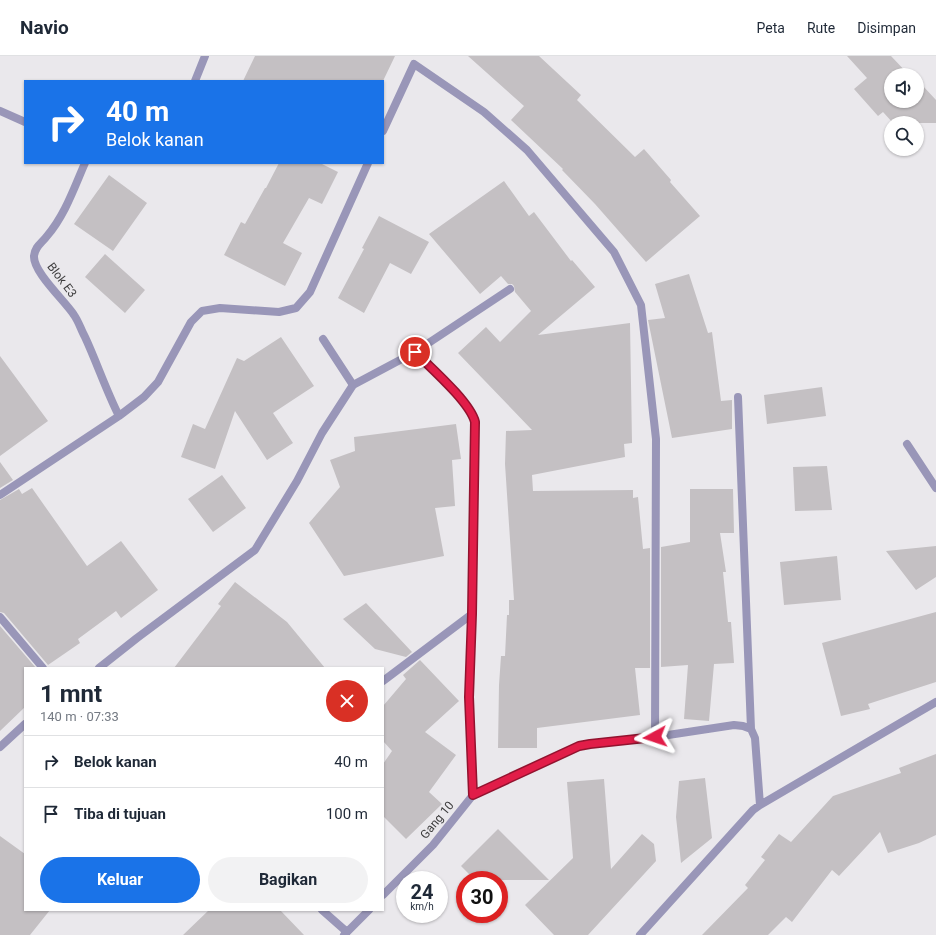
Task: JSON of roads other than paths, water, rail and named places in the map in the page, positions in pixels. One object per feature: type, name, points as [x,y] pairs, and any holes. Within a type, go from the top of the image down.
[{"type":"street","points":[[195,80],[205,56]]},
{"type":"street","points":[[384,129],[414,64],[484,112],[527,150],[614,252],[641,305],[656,439],[655,737]]},
{"type":"street","points":[[0,111],[24,122]]},
{"type":"street","name":"Blok E3","points":[[85,164],[63,214],[47,236],[37,246],[34,254],[34,262],[40,273],[75,316],[96,360],[105,387],[119,416]]},
{"type":"street","points":[[0,495],[119,416],[144,397],[158,382],[191,322],[202,311],[220,308],[279,312],[296,308],[310,292],[368,164]]},
{"type":"street","points":[[100,667],[255,550],[297,481],[322,433],[353,385],[415,352],[510,289]]},
{"type":"street","points":[[322,340],[353,385]]},
{"type":"street","points":[[415,352],[452,389],[471,411],[475,422],[469,697],[473,795]]},
{"type":"street","points":[[738,397],[752,729],[755,738],[760,805]]},
{"type":"street","points":[[906,444],[936,488]]},
{"type":"street","points":[[384,680],[472,614]]},
{"type":"street","points":[[0,617],[42,667]]},
{"type":"street","points":[[640,935],[753,810],[936,702]]},
{"type":"street","points":[[0,747],[24,725]]},
{"type":"street","name":"Gang 10","points":[[384,894],[433,844],[473,795],[579,746],[655,737],[734,725],[752,729]]},
{"type":"street","points":[[323,911],[346,934],[368,911]]}]
